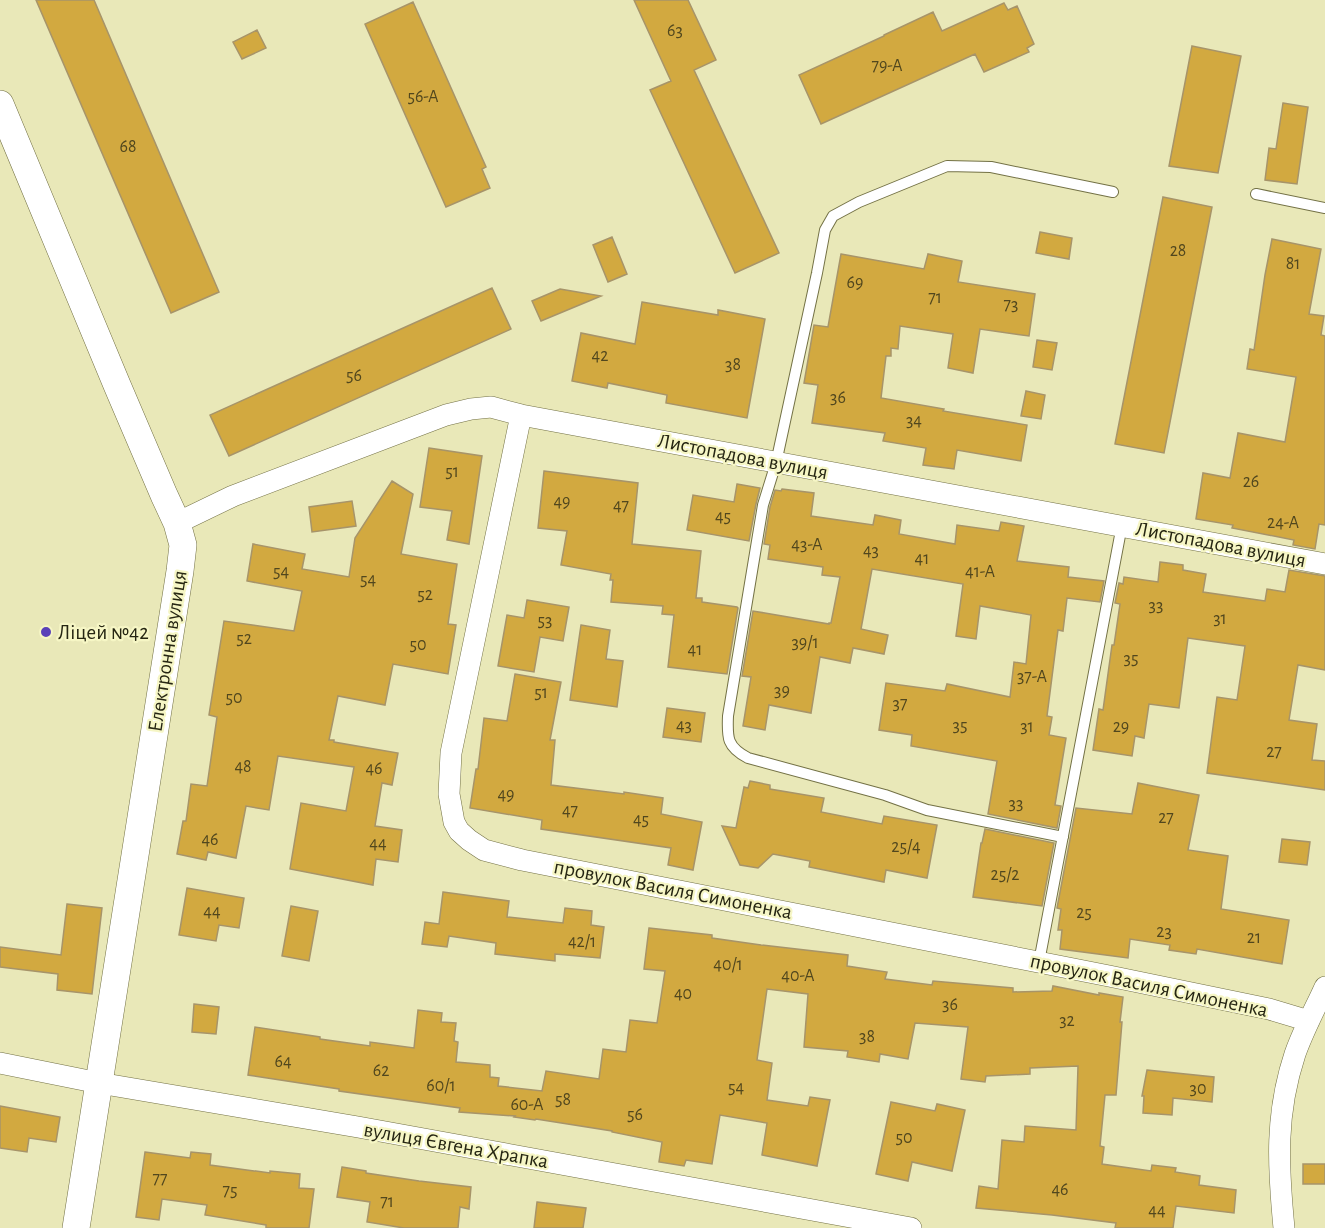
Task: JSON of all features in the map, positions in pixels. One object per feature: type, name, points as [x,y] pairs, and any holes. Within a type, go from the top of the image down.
[{"type":"street","name":"Електронна вулиця","points":[[0,104],[177,523],[183,545],[76,1228]]},
{"type":"street","name":"Листопадова вулиця","points":[[177,523],[233,496],[446,415],[491,407],[776,463],[1325,564]]},
{"type":"street","name":"провулок Василя Симоненка","points":[[521,414],[451,753],[449,794],[454,822],[459,831],[469,840],[484,850],[522,860],[1269,1009],[1309,1022]]},
{"type":"street","points":[[1284,1228],[1280,1183],[1280,1120],[1286,1085],[1296,1052],[1324,990]]},
{"type":"street","name":"вулиця Євгена Храпка","points":[[0,1063],[99,1083],[358,1127],[911,1228]]},
{"type":"lane","points":[[1063,837],[927,810],[885,795],[748,758],[731,746],[727,733],[728,716],[763,505],[776,463],[825,230],[833,216],[859,202],[947,166],[992,167],[1113,192]]},
{"type":"lane","points":[[1256,194],[1325,208]]},
{"type":"lane","points":[[1039,962],[1122,525]]},
{"type":"building","points":[[36,0],[94,0],[219,292],[171,313]]},
{"type":"building","points":[[634,0],[688,0],[716,60],[694,70],[779,253],[735,273],[650,90],[671,81]]},
{"type":"building","points":[[413,2],[486,167],[482,169],[490,188],[446,207],[365,24]]},
{"type":"building","points":[[1004,3],[1008,10],[1017,6],[1034,44],[1027,48],[1029,52],[984,72],[975,54],[821,124],[799,75],[933,12],[942,31]]},
{"type":"building","points":[[257,30],[266,48],[242,59],[233,42]]},
{"type":"building","points":[[1192,46],[1241,56],[1218,173],[1169,166]]},
{"type":"building","points":[[1283,103],[1308,107],[1297,184],[1265,180],[1269,148],[1276,149]]},
{"type":"building","points":[[1163,197],[1212,207],[1164,453],[1115,444]]},
{"type":"building","points":[[1040,232],[1072,238],[1069,259],[1036,253]]},
{"type":"building","points":[[612,237],[627,274],[608,282],[593,245]]},
{"type":"building","points":[[1272,239],[1321,249],[1309,314],[1324,316],[1321,335],[1325,336],[1325,525],[1319,524],[1315,549],[1293,545],[1294,540],[1232,528],[1233,525],[1196,519],[1203,473],[1230,478],[1238,433],[1285,442],[1296,377],[1247,369],[1250,349],[1254,350]]},
{"type":"building","points":[[841,254],[924,269],[928,254],[962,261],[958,282],[1035,294],[1029,336],[980,329],[973,373],[948,368],[953,334],[900,326],[898,349],[891,348],[891,356],[886,356],[881,398],[1027,425],[1021,461],[957,450],[954,469],[923,465],[926,448],[883,441],[885,433],[812,423],[818,385],[804,383],[814,325],[828,327]]},
{"type":"building","points":[[492,288],[511,329],[229,456],[210,415]]},
{"type":"building","points":[[560,289],[601,296],[541,321],[532,301]]},
{"type":"building","points":[[642,302],[718,315],[718,310],[765,319],[747,418],[666,403],[667,395],[608,383],[607,388],[572,381],[581,333],[635,344]]},
{"type":"building","points":[[1037,340],[1057,343],[1052,370],[1033,367]]},
{"type":"building","points":[[1026,391],[1045,395],[1041,419],[1021,416]]},
{"type":"building","points":[[429,448],[482,456],[469,544],[447,540],[452,511],[420,507]]},
{"type":"building","points":[[544,471],[638,483],[632,544],[701,551],[696,598],[702,598],[702,602],[738,608],[727,674],[668,667],[674,615],[662,614],[663,606],[611,602],[613,580],[610,580],[611,574],[561,565],[567,531],[538,528]]},
{"type":"building","points":[[392,481],[413,494],[401,554],[457,564],[448,624],[456,625],[448,674],[393,664],[385,705],[338,696],[329,740],[398,753],[392,785],[382,783],[375,826],[402,830],[398,862],[376,859],[373,885],[290,869],[301,803],[346,811],[354,767],[278,756],[269,810],[246,806],[236,858],[208,852],[206,860],[177,854],[183,821],[186,821],[191,784],[207,786],[217,717],[209,715],[224,621],[294,631],[302,591],[247,581],[253,544],[305,554],[302,569],[349,577],[355,538]]},
{"type":"building","points":[[737,484],[760,488],[749,541],[687,530],[693,495],[734,502]]},
{"type":"building","points":[[782,489],[814,493],[811,516],[873,525],[875,515],[901,520],[899,534],[955,544],[957,525],[999,531],[1001,522],[1024,526],[1017,561],[1069,567],[1068,577],[1104,581],[1100,602],[1067,598],[1063,631],[1058,630],[1047,716],[1052,717],[1049,735],[1066,738],[1055,805],[1061,806],[1057,828],[988,814],[997,761],[911,746],[912,735],[879,730],[886,683],[945,691],[947,684],[1010,697],[1014,662],[1026,664],[1031,615],[980,606],[976,639],[956,636],[963,584],[872,569],[861,629],[888,635],[884,654],[853,648],[850,663],[820,657],[811,713],[769,705],[765,730],[743,726],[751,677],[742,676],[753,611],[829,624],[840,577],[822,575],[823,567],[768,559],[770,545],[764,544],[770,507],[775,490],[781,491]]},
{"type":"building","points":[[352,501],[356,526],[312,532],[309,507]]},
{"type":"building","points":[[1160,562],[1183,565],[1183,570],[1206,574],[1203,592],[1265,601],[1267,589],[1285,592],[1289,570],[1325,576],[1325,670],[1298,665],[1289,720],[1317,724],[1312,760],[1325,761],[1325,790],[1207,773],[1217,697],[1237,700],[1245,646],[1188,638],[1179,708],[1149,704],[1144,738],[1135,736],[1132,756],[1093,750],[1099,709],[1103,710],[1112,645],[1114,645],[1120,604],[1115,603],[1119,583],[1123,584],[1124,577],[1158,582]]},
{"type":"building","points":[[527,600],[569,607],[563,641],[540,637],[534,672],[498,666],[507,615],[524,618]]},
{"type":"building","points":[[581,625],[610,630],[606,659],[623,661],[617,707],[570,700]]},
{"type":"building","points":[[515,674],[561,682],[550,740],[555,740],[551,785],[663,798],[661,814],[702,822],[693,870],[668,865],[671,848],[541,829],[542,820],[470,808],[476,769],[478,769],[484,718],[507,721]]},
{"type":"building","points":[[667,708],[705,713],[701,742],[663,737]]},
{"type":"building","points":[[750,781],[770,785],[770,789],[824,798],[821,812],[882,824],[884,816],[937,825],[927,878],[886,870],[884,882],[809,867],[810,861],[773,854],[758,868],[740,865],[722,826],[736,828],[744,787],[748,788]]},
{"type":"building","points":[[1138,783],[1199,795],[1188,850],[1228,856],[1221,909],[1289,920],[1282,964],[1197,949],[1196,954],[1169,950],[1170,945],[1130,939],[1128,958],[1060,949],[1062,930],[1058,930],[1061,909],[1057,908],[1076,808],[1132,814]]},
{"type":"building","points":[[985,829],[1054,843],[1042,906],[973,897]]},
{"type":"building","points":[[1282,839],[1310,842],[1307,865],[1279,862]]},
{"type":"building","points":[[187,888],[244,898],[239,928],[219,925],[216,941],[179,935]]},
{"type":"building","points":[[443,892],[509,901],[507,917],[563,923],[565,908],[592,911],[591,925],[604,927],[600,958],[555,954],[555,961],[495,954],[496,943],[449,936],[447,947],[422,944],[425,922],[439,924]]},
{"type":"building","points":[[67,904],[102,908],[92,994],[57,990],[58,974],[0,967],[0,947],[61,955]]},
{"type":"building","points":[[291,906],[318,911],[309,961],[282,956]]},
{"type":"building","points":[[649,928],[848,955],[847,966],[887,972],[885,979],[932,985],[933,981],[1013,988],[1013,992],[1052,991],[1053,986],[1123,997],[1116,1095],[1105,1095],[1100,1146],[1104,1147],[1102,1164],[1151,1171],[1152,1165],[1176,1168],[1175,1172],[1200,1176],[1199,1185],[1236,1190],[1234,1213],[1176,1206],[1173,1228],[1115,1228],[1116,1223],[976,1208],[979,1186],[998,1189],[1002,1140],[1024,1142],[1025,1126],[1076,1130],[1078,1066],[1030,1068],[1030,1074],[986,1076],[985,1082],[961,1079],[968,1027],[915,1023],[908,1059],[880,1054],[879,1062],[847,1057],[848,1051],[804,1047],[808,994],[767,989],[757,1060],[772,1063],[767,1100],[808,1106],[810,1097],[830,1100],[817,1166],[762,1155],[767,1123],[720,1115],[712,1164],[686,1160],[684,1166],[659,1162],[662,1142],[612,1131],[515,1116],[459,1112],[460,1108],[339,1091],[339,1089],[248,1075],[255,1027],[370,1046],[370,1042],[414,1048],[418,1010],[442,1013],[441,1022],[456,1023],[454,1041],[458,1042],[456,1062],[490,1065],[490,1077],[499,1078],[498,1086],[542,1091],[546,1071],[599,1079],[603,1049],[626,1052],[630,1020],[657,1023],[665,971],[644,969]]},
{"type":"building","points":[[194,1004],[219,1007],[216,1034],[192,1032]]},
{"type":"building","points":[[1147,1070],[1214,1077],[1212,1102],[1173,1098],[1172,1115],[1143,1113],[1144,1096],[1142,1096]]},
{"type":"building","points":[[891,1102],[935,1111],[937,1104],[965,1110],[952,1171],[912,1162],[908,1181],[876,1174]]},
{"type":"building","points":[[0,1106],[60,1117],[56,1142],[29,1138],[27,1152],[0,1148]]},
{"type":"building","points":[[145,1152],[190,1158],[191,1152],[211,1154],[210,1165],[270,1173],[270,1171],[300,1174],[299,1188],[314,1189],[309,1228],[266,1228],[266,1225],[205,1215],[207,1205],[162,1199],[159,1220],[136,1217]]},
{"type":"building","points":[[1303,1164],[1325,1164],[1325,1184],[1303,1184]]},
{"type":"building","points":[[342,1167],[366,1171],[366,1173],[471,1187],[469,1209],[460,1207],[458,1228],[404,1228],[367,1222],[370,1202],[337,1197]]},
{"type":"building","points":[[537,1202],[586,1208],[583,1228],[534,1228]]},
{"type":"place","name":"Ліцей №42","points":[[46,632]]}]
